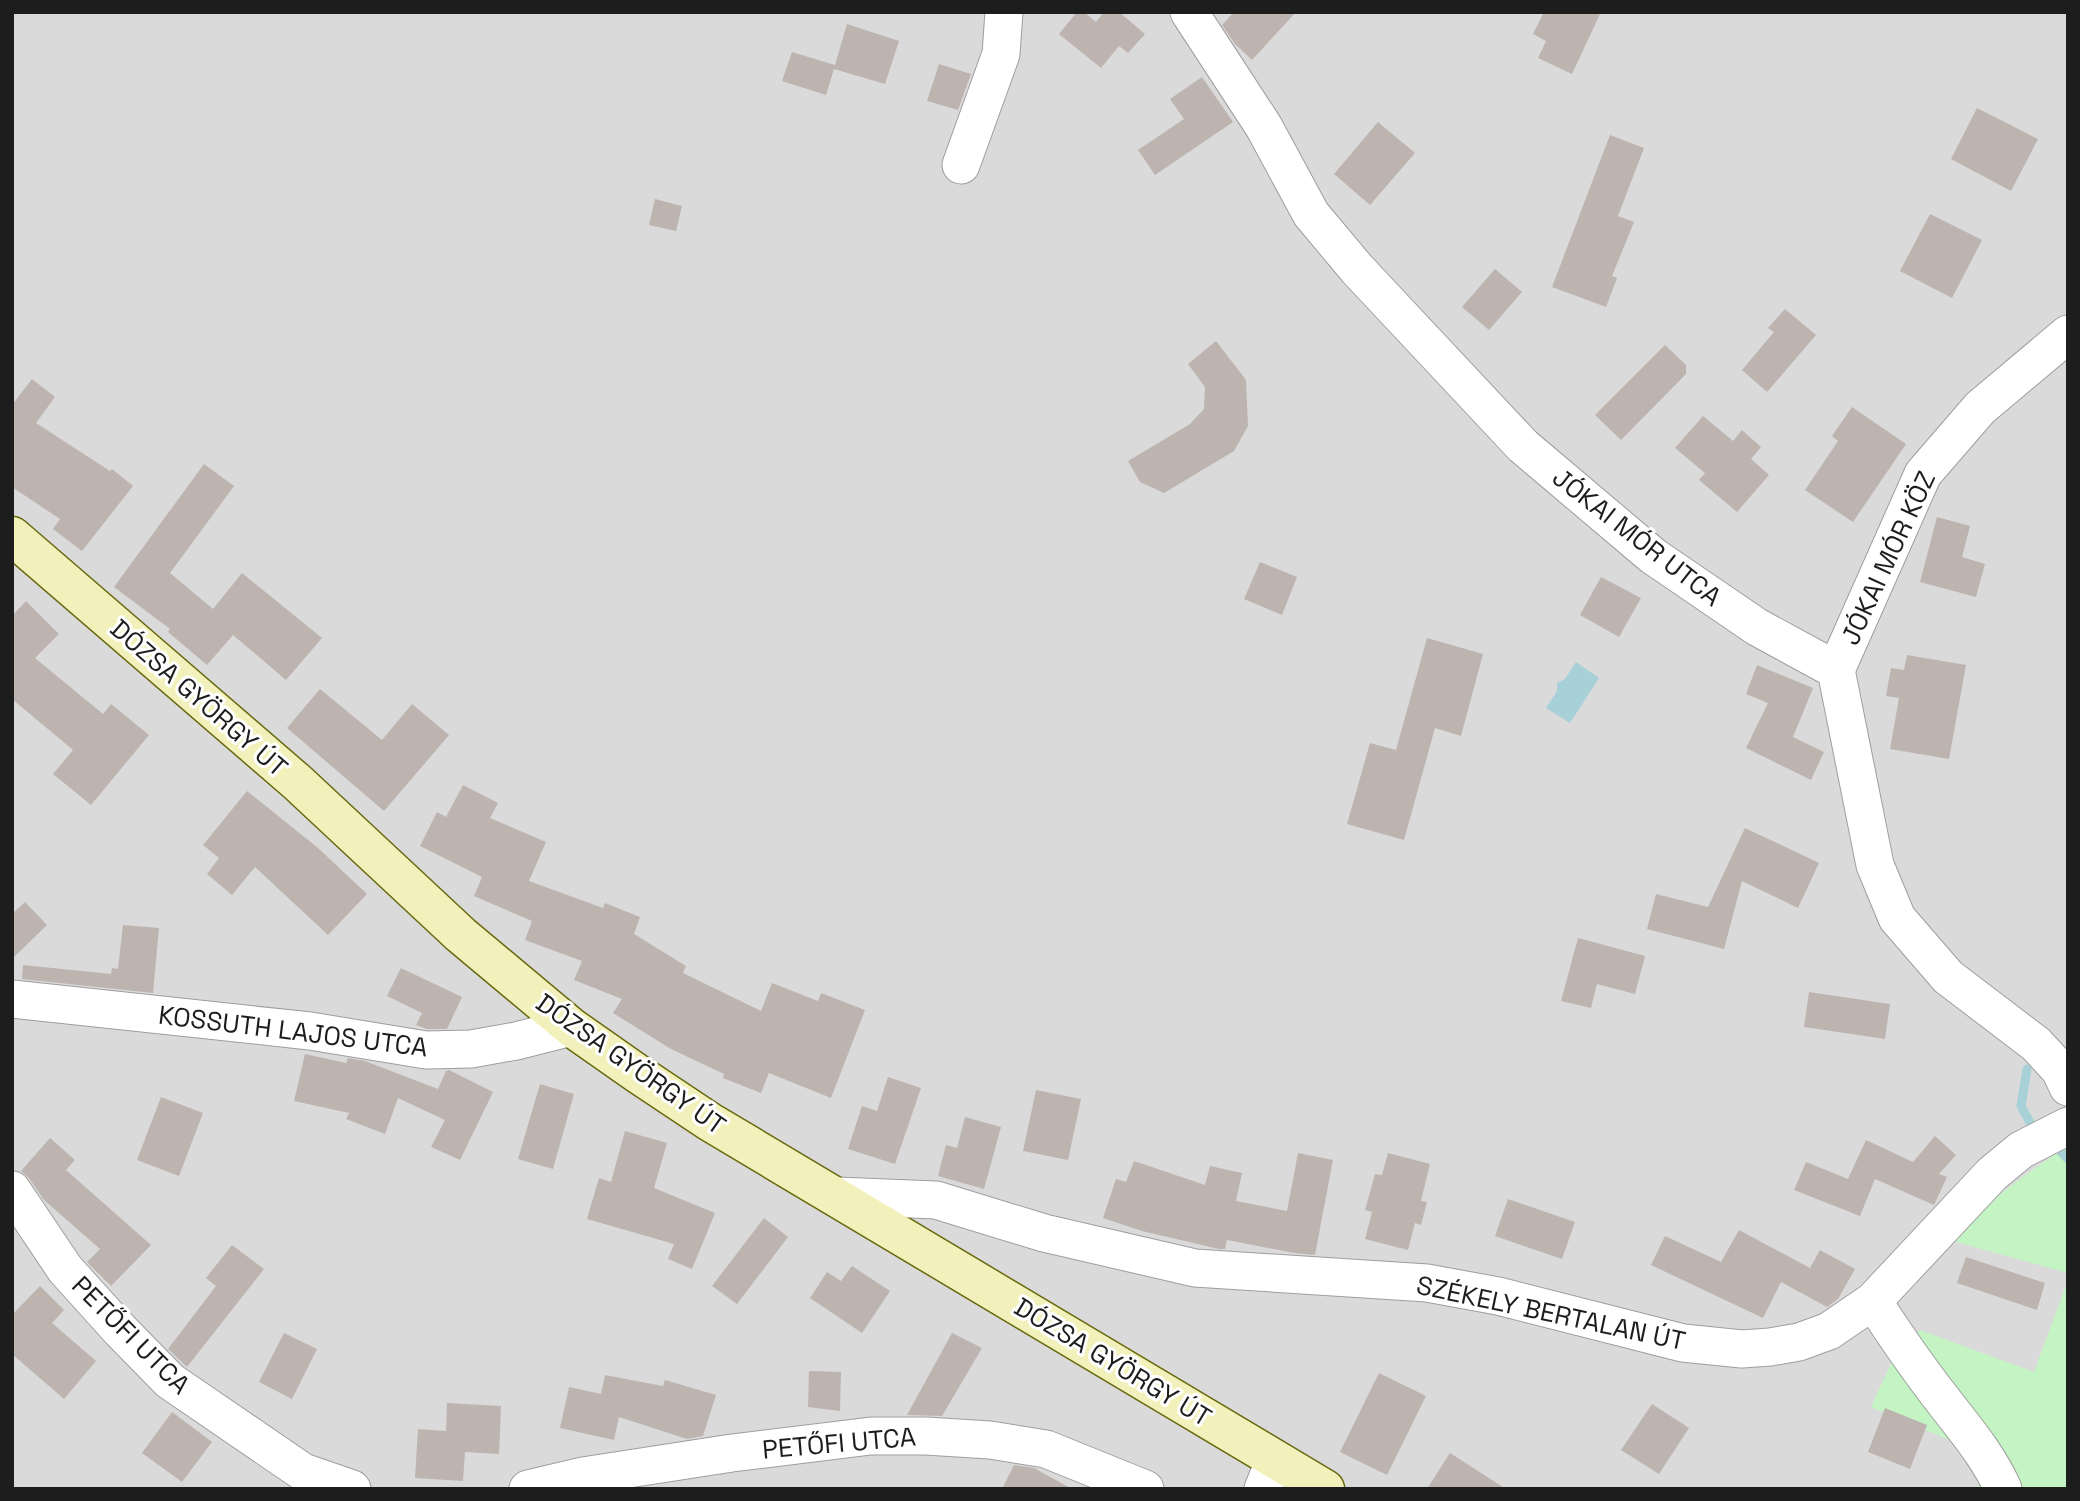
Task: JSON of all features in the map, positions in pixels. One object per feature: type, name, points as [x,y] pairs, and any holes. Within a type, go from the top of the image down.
[{"type":"main road","name":"DÓZSA GYÖRGY ÚT","points":[[12,536],[297,782],[461,935],[571,1027],[710,1122],[837,1196],[1269,1474],[1325,1489]]},
{"type":"street","points":[[961,165],[1001,54],[1004,12]]},
{"type":"street","name":"JÓKAI MÓR UTCA","points":[[1189,12],[1264,127],[1311,214],[1357,269],[1523,446],[1653,556],[1757,627],[1836,670]]},
{"type":"street","name":"JÓKAI MÓR KÖZ","points":[[1836,670],[1923,474],[1980,408],[2068,334]]},
{"type":"street","points":[[1836,670],[1875,865],[1897,918],[1948,977],[2036,1044],[2060,1070],[2068,1087]]},
{"type":"street","name":"KOSSUTH LAJOS UTCA","points":[[12,999],[310,1031],[426,1049],[471,1049],[571,1027]]},
{"type":"street","name":"SZÉKELY BERTALAN ÚT","points":[[837,1196],[936,1200],[1044,1233],[1195,1268],[1427,1283],[1498,1296],[1683,1343],[1742,1349],[1770,1348],[1799,1342],[1829,1331],[1873,1301],[1992,1174],[2021,1150],[2068,1126]]},
{"type":"street","name":"PETŐFI UTCA","points":[[12,1190],[65,1269],[170,1381],[303,1472],[352,1489]]},
{"type":"street","points":[[1873,1301],[1905,1351],[1978,1445],[2003,1489]]},
{"type":"street","name":"PETŐFI UTCA","points":[[528,1489],[596,1474],[732,1453],[871,1436],[990,1440],[1046,1449],[1145,1489]]},
{"type":"shaded area","points":[[12,12],[2068,12],[2068,1489],[12,1489]]},
{"type":"green space","points":[[2068,1146],[2068,1273],[1956,1242],[1993,1201]]},
{"type":"green space","points":[[2068,1280],[2068,1489],[1977,1489],[1982,1473],[1971,1449],[1871,1407],[1894,1357],[1920,1330],[2034,1372]]},
{"type":"water","points":[[1576,662],[1599,678],[1570,723],[1546,708],[1557,691],[1557,683],[1565,679]]},
{"type":"building","points":[[1077,12],[1084,12],[1096,22],[1104,12],[1119,12],[1145,34],[1128,53],[1119,46],[1101,68],[1059,34]]},
{"type":"building","points":[[1234,12],[1296,12],[1252,60],[1235,44],[1222,25]]},
{"type":"building","points":[[1544,12],[1601,12],[1572,74],[1538,58],[1546,41],[1533,34]]},
{"type":"building","points":[[847,24],[899,41],[885,84],[834,69],[826,95],[782,81],[792,52],[835,65]]},
{"type":"building","points":[[939,64],[971,74],[958,110],[927,101]]},
{"type":"building","points":[[1202,77],[1233,122],[1155,175],[1138,150],[1184,119],[1170,99]]},
{"type":"building","points":[[1977,108],[2038,139],[2011,191],[1951,159]]},
{"type":"building","points":[[1378,122],[1415,153],[1370,205],[1334,174]]},
{"type":"building","points":[[1610,135],[1644,148],[1618,216],[1634,222],[1612,276],[1617,278],[1606,307],[1552,287]]},
{"type":"building","points":[[655,199],[682,206],[676,231],[649,225]]},
{"type":"building","points":[[1930,214],[1982,240],[1952,298],[1900,271]]},
{"type":"building","points":[[1495,269],[1522,292],[1489,330],[1462,307]]},
{"type":"building","points":[[1785,309],[1816,335],[1767,392],[1742,370],[1774,332],[1768,328]]},
{"type":"building","points":[[1216,341],[1246,380],[1248,426],[1234,451],[1164,493],[1140,482],[1128,461],[1190,424],[1204,409],[1205,387],[1188,364]]},
{"type":"building","points":[[1665,345],[1686,365],[1686,374],[1621,440],[1595,415]]},
{"type":"building","points":[[32,379],[55,397],[36,423],[110,471],[112,469],[133,486],[82,551],[53,529],[60,519],[12,487],[12,405]]},
{"type":"building","points":[[1852,407],[1906,444],[1853,522],[1805,490],[1838,441],[1832,436]]},
{"type":"building","points":[[1703,416],[1733,441],[1742,430],[1761,447],[1751,459],[1769,475],[1737,512],[1699,480],[1705,473],[1675,448]]},
{"type":"building","points":[[204,464],[234,486],[170,573],[213,609],[242,573],[322,638],[286,680],[233,635],[207,665],[168,632],[170,629],[114,587]]},
{"type":"building","points":[[1937,517],[1970,526],[1962,557],[1985,564],[1976,597],[1920,582]]},
{"type":"building","points":[[1260,562],[1297,577],[1282,615],[1244,599]]},
{"type":"building","points":[[1601,577],[1641,598],[1619,637],[1580,615]]},
{"type":"building","points":[[26,601],[59,634],[35,658],[103,714],[111,704],[149,735],[91,805],[53,774],[73,750],[12,699],[12,616]]},
{"type":"building","points":[[1427,638],[1483,654],[1461,736],[1435,728],[1404,840],[1347,824],[1370,743],[1396,750]]},
{"type":"building","points":[[1907,655],[1966,665],[1949,759],[1890,749],[1899,698],[1886,696],[1891,668],[1904,670]]},
{"type":"building","points":[[1757,665],[1813,688],[1793,737],[1824,752],[1811,780],[1746,748],[1768,703],[1746,694]]},
{"type":"building","points":[[320,689],[382,740],[412,704],[449,735],[384,811],[287,728]]},
{"type":"building","points":[[463,785],[498,803],[490,818],[546,842],[529,881],[603,908],[605,903],[640,917],[634,934],[686,966],[683,973],[761,1011],[772,983],[818,1001],[821,993],[865,1010],[831,1098],[769,1073],[761,1093],[723,1078],[724,1074],[671,1049],[613,1013],[622,999],[574,980],[582,961],[525,940],[532,921],[474,896],[482,877],[420,846],[437,812],[446,817]]},
{"type":"building","points":[[247,791],[318,848],[367,894],[328,935],[255,867],[232,895],[207,874],[219,858],[203,845]]},
{"type":"building","points":[[1745,828],[1819,863],[1798,908],[1742,881],[1724,949],[1647,929],[1656,894],[1708,907]]},
{"type":"building","points":[[25,902],[47,925],[12,959],[12,914]]},
{"type":"building","points":[[123,925],[159,928],[153,993],[22,979],[23,965],[111,974],[112,968],[118,969]]},
{"type":"building","points":[[1578,938],[1645,956],[1635,994],[1597,984],[1591,1008],[1561,1001]]},
{"type":"building","points":[[401,968],[462,997],[447,1029],[427,1029],[416,1025],[422,1013],[387,996]]},
{"type":"building","points":[[1809,992],[1890,1004],[1885,1039],[1804,1027]]},
{"type":"building","points":[[305,1054],[346,1063],[348,1058],[365,1061],[438,1089],[449,1070],[493,1092],[460,1160],[431,1147],[445,1120],[398,1098],[385,1134],[346,1119],[349,1113],[294,1101]]},
{"type":"building","points":[[888,1077],[921,1088],[895,1164],[848,1149],[862,1106],[877,1111]]},
{"type":"building","points":[[540,1084],[574,1094],[553,1169],[518,1159]]},
{"type":"building","points":[[1036,1090],[1081,1099],[1068,1160],[1023,1151]]},
{"type":"building","points":[[161,1097],[203,1113],[179,1176],[137,1160]]},
{"type":"building","points":[[965,1117],[1001,1127],[984,1189],[938,1176],[946,1145],[957,1148]]},
{"type":"building","points":[[625,1131],[667,1143],[654,1188],[715,1213],[692,1269],[668,1259],[674,1244],[587,1219],[599,1178],[611,1182]]},
{"type":"building","points":[[1935,1136],[1956,1155],[1939,1174],[1947,1177],[1934,1205],[1875,1179],[1860,1216],[1794,1190],[1806,1162],[1848,1179],[1866,1140],[1913,1162]]},
{"type":"building","points":[[50,1138],[75,1160],[66,1170],[151,1245],[111,1286],[87,1262],[100,1249],[44,1200],[21,1171]]},
{"type":"building","points":[[1298,1153],[1333,1160],[1315,1255],[1227,1240],[1225,1249],[1219,1249],[1142,1231],[1103,1218],[1116,1179],[1126,1182],[1134,1161],[1205,1185],[1210,1166],[1242,1173],[1236,1201],[1287,1211]]},
{"type":"building","points":[[1388,1153],[1430,1164],[1421,1201],[1427,1202],[1421,1225],[1415,1223],[1408,1250],[1365,1239],[1372,1212],[1365,1210],[1375,1174],[1382,1175]]},
{"type":"building","points":[[1508,1199],[1575,1222],[1562,1259],[1495,1236]]},
{"type":"building","points":[[764,1218],[788,1237],[737,1304],[712,1286]]},
{"type":"building","points":[[1739,1230],[1810,1268],[1820,1250],[1855,1269],[1838,1299],[1827,1307],[1781,1282],[1763,1318],[1651,1265],[1665,1236],[1721,1262]]},
{"type":"building","points":[[232,1245],[264,1269],[187,1367],[168,1349],[216,1286],[206,1278]]},
{"type":"building","points":[[1966,1257],[2045,1283],[2037,1310],[1957,1283]]},
{"type":"building","points":[[852,1266],[890,1291],[862,1333],[810,1298],[827,1272],[841,1281]]},
{"type":"building","points":[[40,1286],[64,1310],[52,1323],[96,1361],[64,1399],[12,1354],[12,1315]]},
{"type":"building","points":[[284,1333],[317,1349],[292,1399],[259,1382]]},
{"type":"building","points":[[952,1333],[982,1348],[942,1416],[907,1415]]},
{"type":"building","points":[[809,1371],[841,1372],[840,1411],[808,1407]]},
{"type":"building","points":[[1379,1373],[1426,1396],[1387,1475],[1340,1452]]},
{"type":"building","points":[[605,1375],[663,1386],[665,1380],[716,1395],[703,1436],[687,1439],[619,1417],[614,1440],[560,1428],[569,1387],[601,1394]]},
{"type":"building","points":[[447,1403],[501,1406],[499,1454],[465,1452],[463,1481],[415,1478],[418,1429],[446,1431]]},
{"type":"building","points":[[1652,1404],[1689,1428],[1659,1474],[1621,1450]]},
{"type":"building","points":[[1885,1408],[1927,1425],[1910,1469],[1868,1452]]},
{"type":"building","points":[[172,1412],[212,1442],[182,1482],[142,1453]]},
{"type":"building","points":[[1450,1453],[1506,1489],[1427,1489]]},
{"type":"building","points":[[1014,1465],[1034,1468],[1072,1489],[1002,1489]]},
{"type":"waterway","points":[[2027,1069],[2021,1106],[2031,1124]]},
{"type":"waterway","points":[[2060,1151],[2068,1159]]}]
